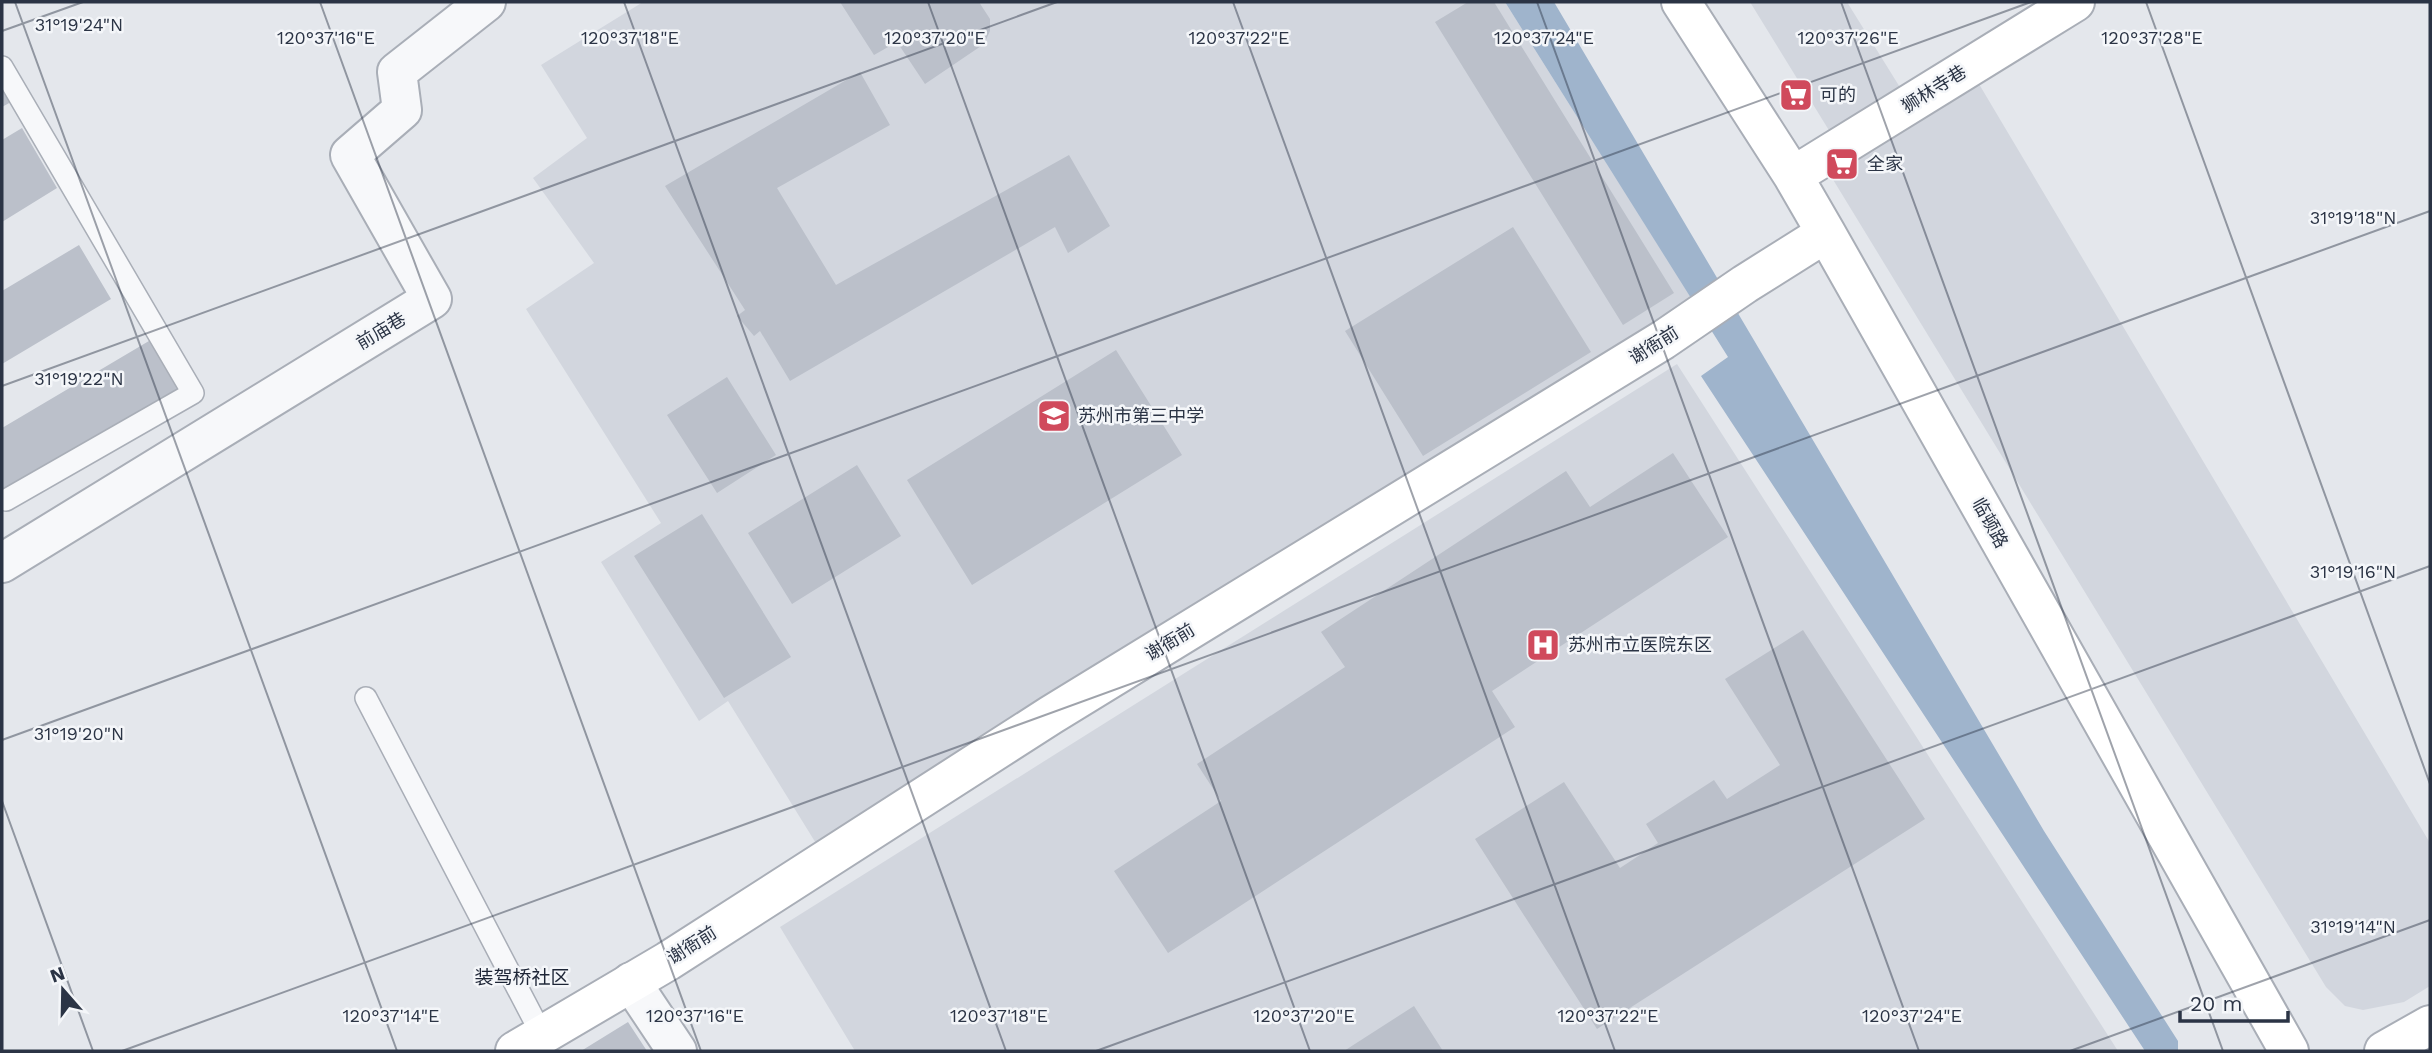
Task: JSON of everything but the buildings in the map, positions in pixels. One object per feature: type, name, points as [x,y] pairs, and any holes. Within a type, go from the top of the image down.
[{"type":"street","name":"前庙巷","points":[[2,563],[432,299],[351,155],[402,110],[397,72],[485,2]]},
{"type":"street","name":"临顿路","points":[[1681,2],[1793,176],[2289,1051]]},
{"type":"street","name":"狮林寺巷","points":[[1793,176],[2075,2]]},
{"type":"street","name":"谢衙前","points":[[528,1043],[631,982],[1051,715],[1663,340],[1826,233]]},
{"type":"street","points":[[631,982],[677,1051]]},
{"type":"street","points":[[2385,1051],[2430,1025]]},
{"type":"lane","points":[[2,67],[193,393],[6,500]]},
{"type":"lane","points":[[366,698],[528,1043]]},
{"type":"shaded area","name":"苏州市第三中学","points":[[643,2],[1505,2],[1694,302],[822,853],[728,701],[699,721],[601,562],[661,523],[526,309],[594,263],[533,178],[587,138],[541,65]]},
{"type":"shaded area","points":[[1750,2],[1847,2],[1901,89],[1830,132]]},
{"type":"shaded area","points":[[1976,79],[2430,843],[2430,986],[2404,1002],[2363,1010],[2345,1006],[2326,987],[1829,173]]},
{"type":"shaded area","name":"苏州市立医院东区","points":[[1677,364],[2118,1051],[855,1051],[780,927]]},
{"type":"water","points":[[1505,2],[1554,2],[2044,831],[2178,1041],[2178,1051],[2145,1051],[1701,376],[1728,357]]},
{"type":"place","name":"可的","points":[[1796,95]]},
{"type":"place","name":"全家","points":[[1842,164]]},
{"type":"place","name":"苏州市第三中学","points":[[1054,416]]},
{"type":"place","name":"苏州市立医院东区","points":[[1543,645]]},
{"type":"district","name":"装驾桥社区","points":[[522,977]]}]
